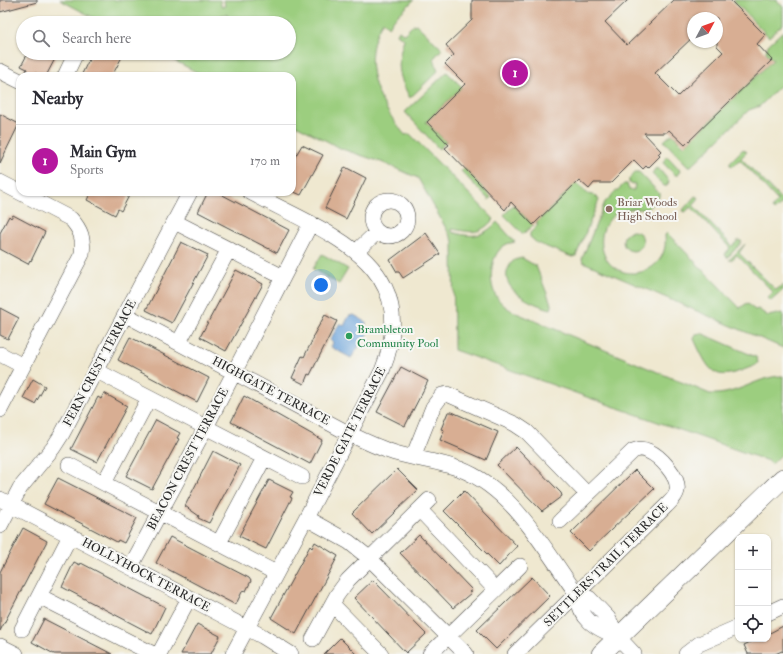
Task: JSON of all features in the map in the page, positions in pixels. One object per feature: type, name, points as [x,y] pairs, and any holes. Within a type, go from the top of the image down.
[{"type":"main road","points":[[601,654],[783,478]]},
{"type":"street","points":[[66,72],[72,60]]},
{"type":"street","points":[[0,71],[16,79]]},
{"type":"street","points":[[0,182],[16,190]]},
{"type":"street","points":[[0,410],[82,254],[82,235],[78,226],[71,219],[27,196]]},
{"type":"street","name":"FERN CREST TERRACE","points":[[0,526],[6,502],[24,483],[56,444],[97,371],[188,196]]},
{"type":"street","name":"VERDE GATE TERRACE","points":[[233,654],[350,434],[387,358],[392,326],[392,312],[386,291],[378,276],[357,251],[334,235],[259,196]]},
{"type":"street","points":[[175,222],[284,277]]},
{"type":"street","name":"BEACON CREST TERRACE","points":[[131,566],[206,427],[311,223]]},
{"type":"street","points":[[357,251],[377,232]]},
{"type":"street","points":[[179,342],[229,249]]},
{"type":"street","name":"HIGHGATE TERRACE","points":[[126,314],[350,434],[386,450],[435,461],[461,470],[492,486],[524,520],[577,594],[589,598],[594,603],[608,618],[618,638],[634,654]]},
{"type":"street","points":[[0,354],[23,366]]},
{"type":"street","points":[[97,371],[302,477]]},
{"type":"street","points":[[413,457],[433,407],[442,395],[448,394],[515,424],[527,432],[587,494]]},
{"type":"street","points":[[104,482],[149,398]]},
{"type":"street","name":"SETTLERS TRAIL TERRACE","points":[[515,654],[674,497],[677,492],[677,484],[674,476],[661,461],[648,451],[640,449],[629,454],[560,521]]},
{"type":"street","points":[[219,543],[264,458]]},
{"type":"street","points":[[69,464],[276,573]]},
{"type":"street","name":"HOLLYHOCK TERRACE","points":[[6,502],[248,628],[279,645],[291,654]]},
{"type":"street","points":[[313,639],[342,587],[369,558],[424,505],[495,589]]},
{"type":"street","points":[[306,518],[349,542],[369,558],[466,654]]},
{"type":"street","points":[[22,628],[70,536]]},
{"type":"street","points":[[430,654],[520,566]]},
{"type":"street","points":[[38,596],[153,654]]},
{"type":"street","points":[[159,654],[189,598]]},
{"type":"street","points":[[332,604],[381,654]]},
{"type":"street","points":[[771,612],[783,606]]},
{"type":"street","points":[[686,654],[699,644],[735,627]]},
{"type":"street","points":[[0,646],[16,654]]},
{"type":"green space","points":[[60,0],[220,0],[221,6],[225,7],[224,0],[414,0],[391,22],[392,23],[388,27],[383,21],[376,36],[372,51],[374,81],[386,109],[405,135],[410,134],[494,219],[484,228],[474,232],[452,229],[452,232],[466,235],[477,235],[487,231],[497,222],[515,242],[502,248],[494,259],[491,274],[493,289],[500,301],[514,312],[710,394],[729,392],[764,379],[783,376],[783,453],[772,464],[768,461],[454,350],[453,241],[418,178],[381,162],[342,149],[296,125],[296,72],[196,72],[173,60],[296,60],[296,16],[227,16],[227,14],[219,16],[91,16]]},
{"type":"green space","points":[[733,0],[777,0],[783,7],[783,24],[769,37]]},
{"type":"green space","points":[[416,24],[442,49],[434,58],[438,71],[410,98],[403,83],[399,63],[404,39],[397,34],[399,30],[404,34]]},
{"type":"green space","points":[[783,31],[783,83],[760,106],[749,110],[691,166],[688,166],[664,141],[672,134],[684,146],[773,60],[766,52],[768,45]]},
{"type":"green space","points":[[447,72],[462,87],[426,122],[446,142],[439,149],[405,112]]},
{"type":"green space","points":[[743,149],[747,152],[741,158],[781,199],[783,197],[783,203],[774,211],[772,208],[778,201],[742,162],[739,160],[733,166],[730,165],[730,162]]},
{"type":"green space","points":[[666,157],[668,157],[680,170],[678,175],[675,175],[663,163]]},
{"type":"green space","points":[[464,168],[491,197],[489,200],[461,171]]},
{"type":"green space","points":[[658,168],[669,181],[667,186],[664,186],[652,174],[655,169]]},
{"type":"green space","points":[[635,172],[639,172],[659,193],[659,197],[650,207],[646,209],[624,210],[613,216],[605,225],[602,237],[602,247],[607,260],[616,268],[627,273],[650,269],[659,261],[664,250],[665,235],[667,233],[740,308],[747,303],[755,310],[758,309],[768,316],[783,313],[783,348],[583,262],[582,259],[605,202],[624,184],[627,184],[629,190],[634,190],[635,184],[629,183],[629,179]]},
{"type":"green space","points":[[576,183],[588,194],[596,196],[599,200],[576,256],[572,257],[537,243],[530,237],[530,233],[538,225],[536,223]]},
{"type":"green space","points":[[695,196],[699,198],[693,205],[732,246],[739,240],[742,242],[727,258],[725,254],[730,248],[691,207],[685,212],[682,211]]},
{"type":"green space","points":[[513,205],[533,225],[523,234],[504,215]]},
{"type":"green space","points":[[629,231],[637,231],[643,237],[643,245],[637,251],[629,251],[623,245],[623,237]]},
{"type":"green space","points":[[745,244],[739,253],[776,290],[783,285],[783,290],[771,301],[768,298],[773,292],[737,255],[729,260]]},
{"type":"green space","points":[[322,254],[348,269],[339,284],[313,269]]},
{"type":"green space","points":[[522,258],[536,266],[552,306],[551,309],[533,303],[524,298],[510,286],[507,278],[508,269],[514,260]]},
{"type":"green space","points":[[701,333],[756,357],[758,362],[756,365],[732,374],[723,375],[716,373],[706,362],[694,339],[696,334]]},
{"type":"water","name":"Brambleton Community Pool","points":[[354,315],[366,322],[365,331],[368,333],[351,358],[331,347],[333,343],[330,340],[340,323],[344,326],[349,316]]},
{"type":"building","points":[[0,0],[37,0],[37,2],[0,12]]},
{"type":"building","name":"Briar Woods High School","points":[[472,0],[628,0],[605,22],[627,45],[674,0],[730,0],[765,35],[757,44],[772,60],[685,145],[669,130],[665,133],[644,133],[661,151],[658,154],[660,156],[648,168],[646,166],[643,169],[634,160],[611,183],[594,183],[589,189],[579,180],[533,225],[511,202],[505,210],[445,148],[449,145],[427,122],[465,84],[445,64],[454,55],[446,45],[472,20]],"holes":[[[687,12],[723,12],[723,48],[719,48],[723,52],[678,96],[655,73],[687,43]]]},
{"type":"building","points":[[24,60],[54,60],[48,72],[26,72],[27,69],[21,66]]},
{"type":"building","points":[[89,60],[120,60],[114,72],[83,72]]},
{"type":"building","points":[[0,114],[16,122],[16,130],[0,163]]},
{"type":"building","points":[[302,145],[323,155],[301,195],[296,193],[296,155]]},
{"type":"building","points":[[345,167],[366,178],[346,219],[325,208]]},
{"type":"building","points":[[89,196],[129,196],[121,211],[118,209],[115,215],[87,200]]},
{"type":"building","points":[[206,196],[225,196],[289,230],[277,253],[198,212]]},
{"type":"building","points":[[13,215],[45,232],[31,261],[30,260],[28,264],[0,249],[0,233],[9,216],[11,218]]},
{"type":"building","points":[[426,233],[440,254],[403,278],[399,272],[397,272],[390,260]]},
{"type":"building","points":[[181,242],[208,255],[172,323],[146,310]]},
{"type":"building","points":[[236,270],[263,284],[226,351],[200,337]]},
{"type":"building","points":[[0,308],[19,318],[8,339],[0,335]]},
{"type":"building","points":[[325,315],[337,321],[304,384],[292,378],[302,356],[304,357],[314,337],[313,336]]},
{"type":"building","points":[[130,337],[209,378],[197,402],[118,360]]},
{"type":"building","points":[[401,367],[428,381],[405,426],[377,412]]},
{"type":"building","points":[[33,379],[45,386],[35,404],[23,398]]},
{"type":"building","points":[[104,393],[127,406],[97,462],[71,449],[98,397],[101,399]]},
{"type":"building","points":[[244,396],[322,440],[310,464],[231,422]]},
{"type":"building","points":[[448,412],[452,412],[498,432],[486,460],[440,440],[444,430],[441,429]]},
{"type":"building","points":[[156,420],[180,433],[177,438],[179,439],[152,489],[126,476]]},
{"type":"building","points":[[516,447],[561,493],[562,496],[542,511],[497,465]]},
{"type":"building","points":[[213,451],[240,465],[209,523],[198,518],[199,516],[185,506]]},
{"type":"building","points":[[397,469],[418,490],[372,534],[352,513]]},
{"type":"building","points":[[635,470],[654,489],[589,551],[571,533]]},
{"type":"building","points":[[58,478],[137,518],[124,543],[118,540],[117,542],[44,504]]},
{"type":"building","points":[[269,480],[293,492],[290,497],[292,498],[266,549],[239,536]]},
{"type":"building","points":[[464,491],[517,546],[499,566],[444,511]]},
{"type":"building","points":[[23,528],[47,541],[0,631],[0,572]]},
{"type":"building","points":[[419,535],[472,590],[469,592],[471,593],[453,608],[400,553]]},
{"type":"building","points":[[170,537],[249,578],[251,581],[246,591],[243,590],[237,602],[234,604],[156,563]]},
{"type":"building","points":[[315,542],[338,556],[296,634],[271,618],[310,546],[312,548]]},
{"type":"building","points":[[74,562],[80,565],[81,563],[165,607],[152,634],[62,587]]},
{"type":"building","points":[[532,577],[550,596],[496,649],[477,630]]},
{"type":"building","points":[[373,580],[426,634],[406,653],[354,598]]},
{"type":"building","points":[[44,619],[112,654],[54,654],[32,642]]},
{"type":"building","points":[[197,624],[220,636],[211,654],[181,654]]},
{"type":"building","points":[[783,626],[783,652],[782,651],[775,654],[748,654],[744,645],[750,642],[771,642],[771,632]]},
{"type":"building","points":[[340,638],[356,654],[324,654]]},
{"type":"place","name":"Main Gym","points":[[515,73]]},
{"type":"place","name":"Briar Woods High School","points":[[609,209]]},
{"type":"place","name":"Brambleton Community Pool","points":[[349,336]]}]
